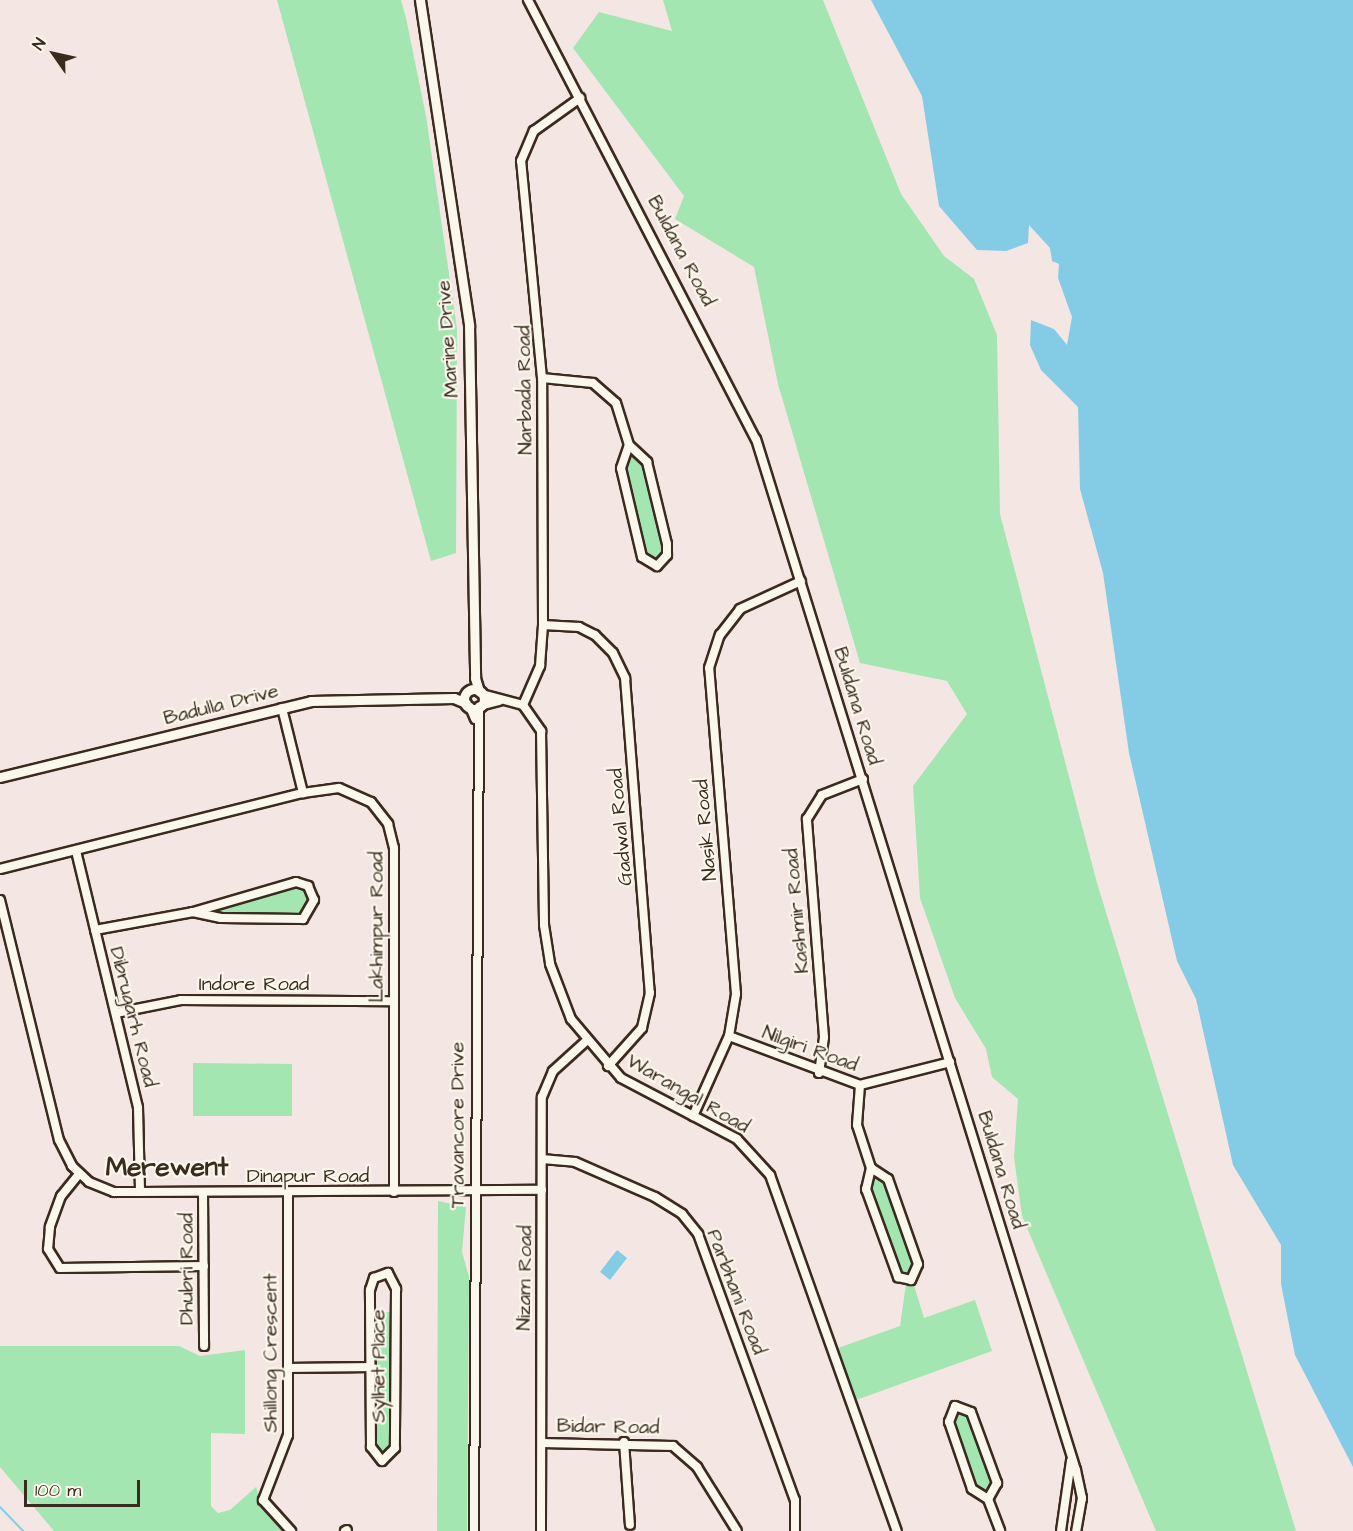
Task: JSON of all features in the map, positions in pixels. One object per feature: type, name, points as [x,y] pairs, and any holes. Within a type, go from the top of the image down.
[{"type":"street","name":"Marine Drive","points":[[420,0],[469,325],[474,692]]},
{"type":"street","name":"Buldana Road","points":[[528,0],[735,390],[801,581],[1071,1455],[1082,1498],[1076,1531]]},
{"type":"street","name":"Narbada Road","points":[[522,705],[540,666],[543,625],[542,378],[521,161],[534,131],[580,98]]},
{"type":"street","points":[[542,378],[583,380],[601,388],[619,408],[629,445],[648,462],[667,544],[667,555],[657,566],[642,557],[621,468],[629,445]]},
{"type":"street","name":"Nasik Road","points":[[693,1116],[729,1036],[735,982],[709,668],[720,635],[740,609],[801,581]]},
{"type":"street","name":"Gadwal Road","points":[[543,625],[579,627],[595,635],[613,653],[625,678],[650,993],[642,1028],[608,1066]]},
{"type":"street","points":[[474,692],[499,701],[522,705]]},
{"type":"street","points":[[474,692],[474,706]]},
{"type":"street","points":[[474,692],[474,706]]},
{"type":"street","name":"Badulla Drive","points":[[0,777],[282,708],[333,698],[454,698],[474,692]]},
{"type":"street","name":"Badulla Drive","points":[[454,698],[474,706]]},
{"type":"street","points":[[474,706],[499,701]]},
{"type":"street","name":"Warangal Road","points":[[522,705],[538,721],[542,743],[547,948],[562,1002],[585,1042],[608,1066],[636,1088],[693,1116],[750,1150],[778,1191],[897,1531]]},
{"type":"street","name":"Travancore Drive","points":[[474,706],[474,1531]]},
{"type":"street","points":[[282,708],[303,793]]},
{"type":"street","name":"Kashmir Road","points":[[819,1073],[824,1037],[807,819],[822,795],[863,780]]},
{"type":"street","name":"Lakhimpur Road","points":[[0,869],[303,793],[339,788],[360,794],[388,824],[394,848],[394,1192]]},
{"type":"street","name":"Dibrugarh Road","points":[[76,851],[138,1108],[140,1192]]},
{"type":"street","points":[[95,930],[193,912],[296,882],[308,886],[314,900],[307,916],[297,920],[193,912]]},
{"type":"street","points":[[0,900],[59,1140],[79,1174],[61,1196],[50,1227],[48,1249],[60,1268],[204,1266]]},
{"type":"street","name":"Indore Road","points":[[116,1013],[181,1000],[393,1001]]},
{"type":"street","name":"Nilgiri Road","points":[[729,1036],[819,1073],[860,1085],[950,1062]]},
{"type":"street","name":"Nizam Road","points":[[541,1531],[542,1159],[546,1083],[585,1042]]},
{"type":"street","points":[[860,1085],[857,1125],[871,1168],[866,1189],[898,1277],[912,1280],[918,1264],[891,1189],[885,1174],[871,1168]]},
{"type":"street","name":"Parbhani Road","points":[[542,1159],[575,1162],[655,1197],[682,1214],[698,1234],[795,1500],[795,1531]]},
{"type":"street","name":"Dinapur Road","points":[[79,1174],[114,1192],[288,1193],[542,1190]]},
{"type":"street","name":"Dhubri Road","points":[[203,1193],[204,1346]]},
{"type":"street","name":"Shillong Crescent","points":[[288,1193],[287,1450],[263,1494],[266,1507],[291,1531]]},
{"type":"street","name":"Sylhet Place","points":[[388,1273],[396,1288],[395,1448],[382,1461],[370,1447],[371,1367],[370,1290],[374,1278],[388,1273]]},
{"type":"street","name":"Sylhet Place","points":[[289,1368],[371,1367]]},
{"type":"street","points":[[988,1499],[997,1483],[970,1412],[955,1406],[949,1422],[972,1489],[988,1499],[1000,1531]]},
{"type":"street","points":[[624,1442],[630,1525]]},
{"type":"street","name":"Bidar Road","points":[[542,1443],[664,1444],[680,1450],[698,1467],[737,1531]]},
{"type":"street","name":"Buldana Road","points":[[1061,1531],[1071,1455]]},
{"type":"green space","points":[[277,0],[401,0],[406,18],[426,116],[457,329],[456,553],[431,561]]},
{"type":"green space","points":[[663,0],[823,0],[901,194],[944,256],[974,279],[997,335],[1000,514],[1097,883],[1296,1531],[1156,1531],[1022,1216],[1014,1157],[1018,1099],[992,1077],[986,1049],[955,998],[920,898],[913,786],[967,714],[947,681],[860,663],[778,384],[754,267],[675,219],[684,196],[573,48],[599,12],[672,31]]},
{"type":"green space","points":[[632,451],[644,459],[667,554],[655,563],[646,558],[623,469]]},
{"type":"green space","points":[[296,885],[310,895],[300,914],[216,915],[211,910]]},
{"type":"green space","points":[[193,1063],[292,1064],[292,1116],[193,1116]]},
{"type":"green space","points":[[874,1172],[884,1176],[916,1265],[911,1278],[899,1274],[868,1184]]},
{"type":"green space","points":[[438,1201],[466,1207],[462,1252],[469,1277],[467,1531],[437,1531]]},
{"type":"green space","points":[[913,1282],[924,1318],[975,1300],[992,1351],[856,1400],[838,1348],[900,1326],[906,1284]]},
{"type":"green space","points":[[374,1312],[393,1312],[393,1447],[382,1456],[375,1449]]},
{"type":"green space","points":[[0,1346],[179,1346],[200,1356],[245,1350],[245,1434],[211,1433],[211,1506],[218,1513],[230,1510],[256,1487],[263,1509],[285,1531],[54,1531],[0,1467]]},
{"type":"green space","points":[[966,1410],[994,1483],[986,1495],[976,1491],[953,1428],[953,1411]]},
{"type":"water","points":[[871,0],[1353,0],[1353,1467],[1295,1355],[1281,1284],[1281,1245],[1233,1165],[1196,999],[1177,961],[1129,753],[1103,573],[1080,489],[1078,407],[1041,370],[1030,345],[1031,320],[1054,329],[1067,345],[1072,317],[1058,278],[1059,264],[1052,261],[1050,248],[1029,225],[1028,243],[1006,251],[977,250],[939,206],[922,96]]},
{"type":"water","points":[[617,1250],[627,1258],[610,1280],[600,1272]]},
{"type":"waterway","points":[[0,1507],[23,1531]]},
{"type":"district","name":"Merewent","points":[[167,1168]]}]
